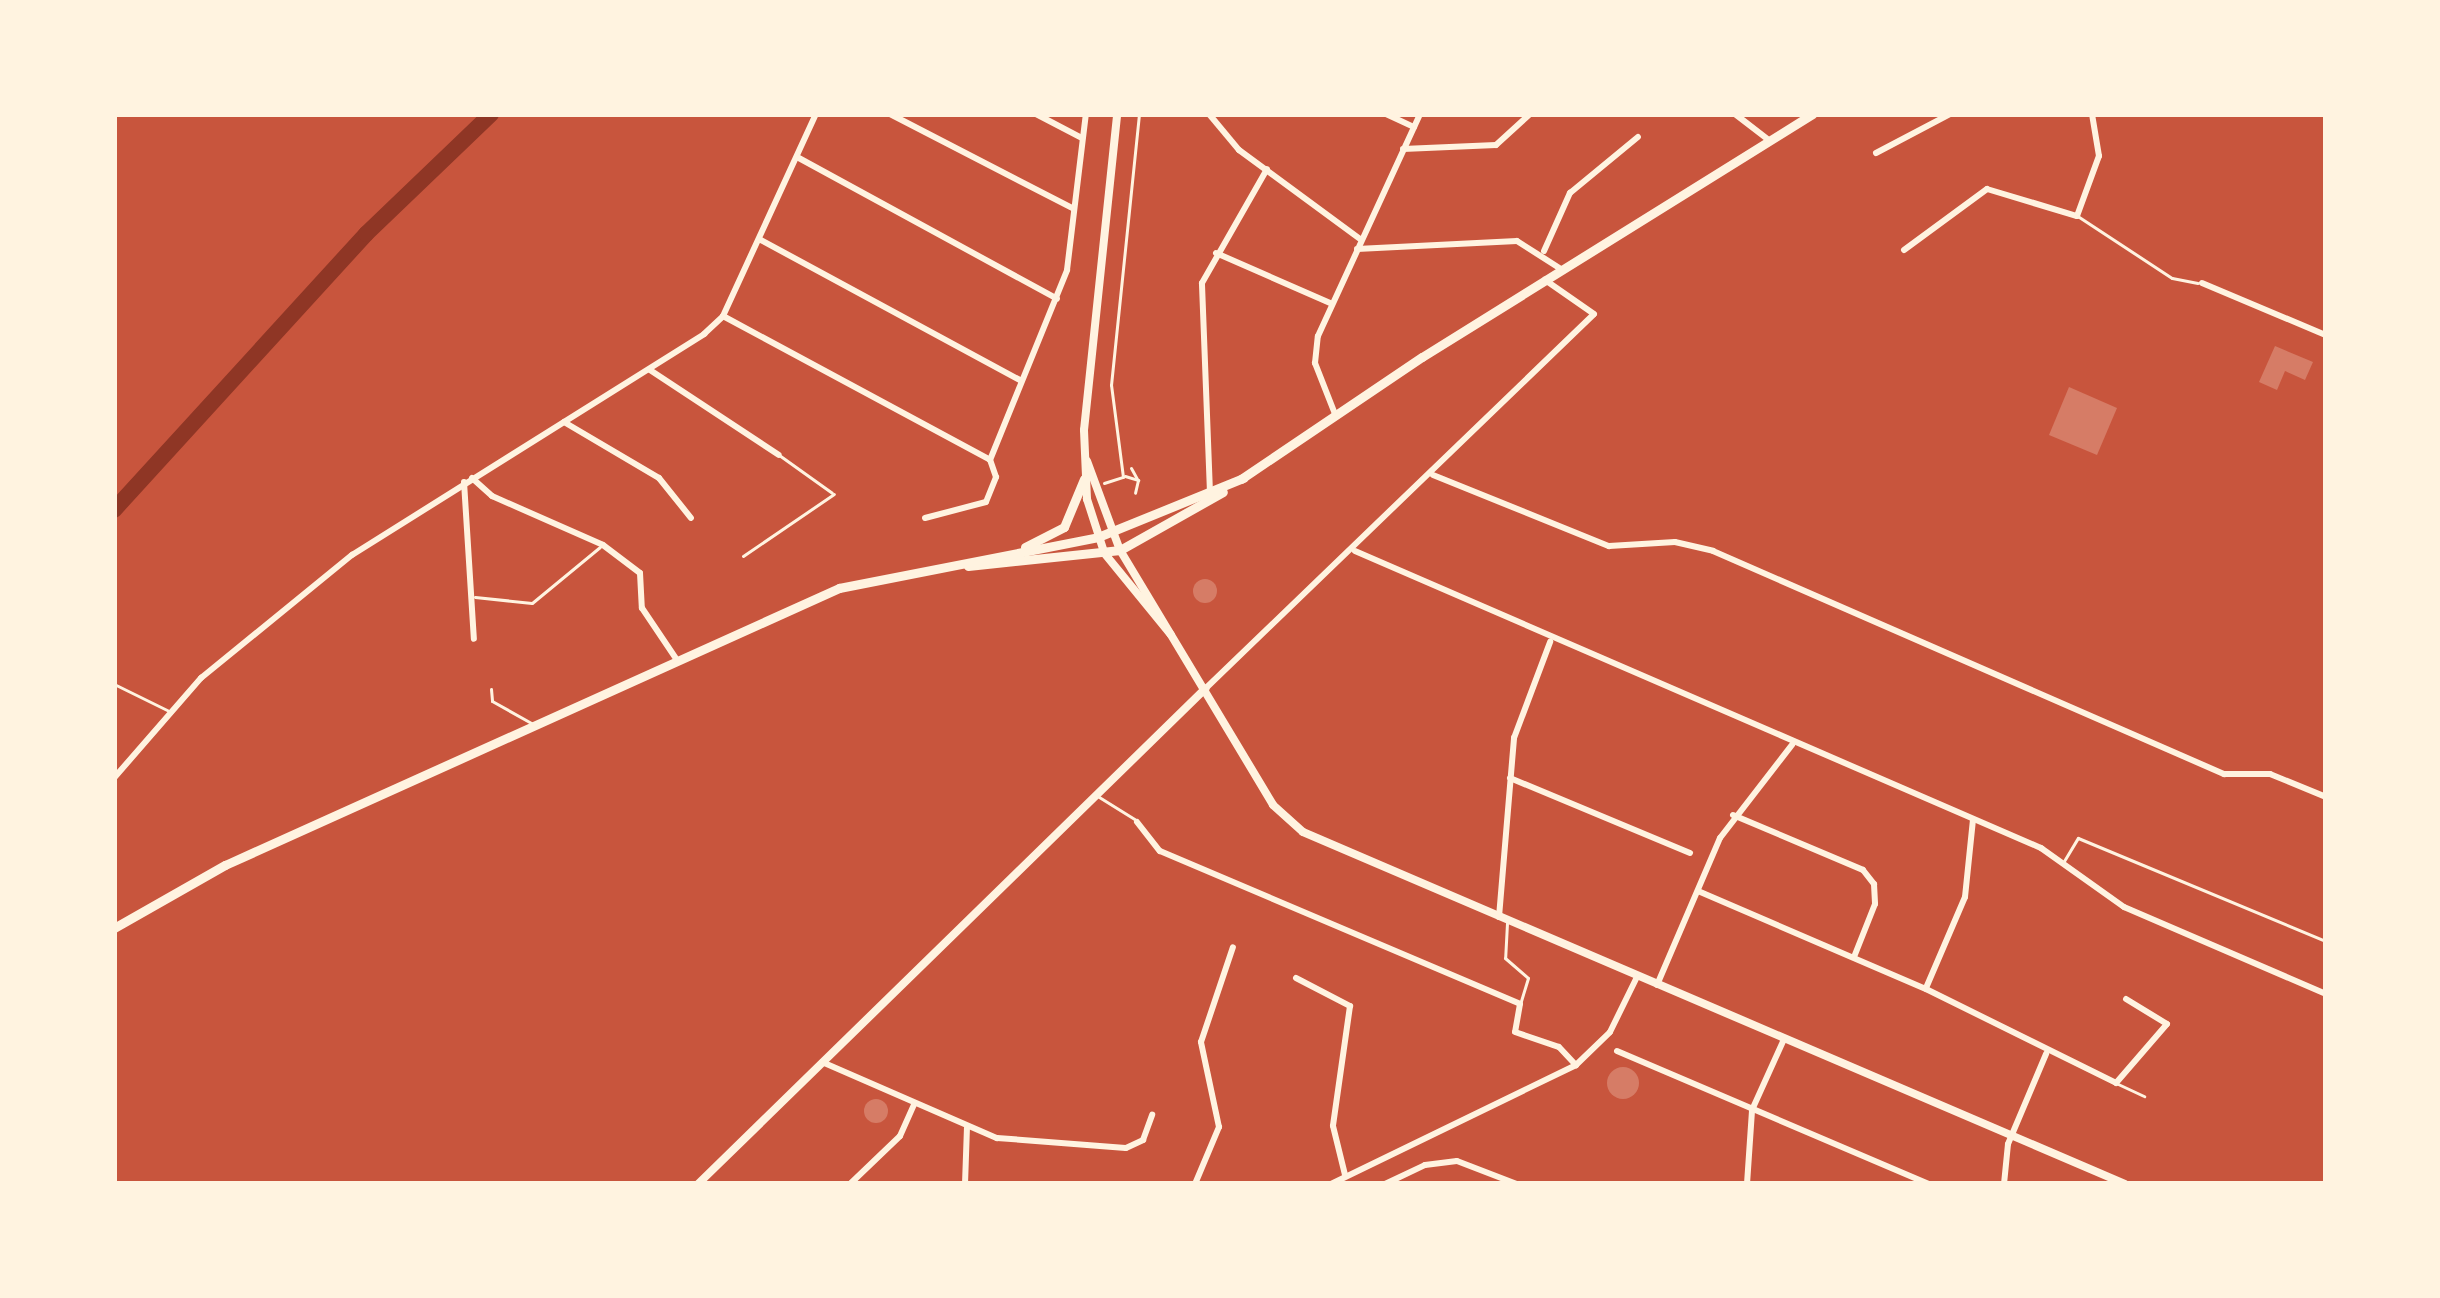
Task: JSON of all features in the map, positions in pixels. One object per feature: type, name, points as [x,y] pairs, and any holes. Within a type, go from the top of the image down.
[{"type":"main road","points":[[944,566],[1105,554],[1163,532],[1335,414],[1813,114]]},
{"type":"main road","points":[[114,928],[225,865],[842,587],[1113,533],[1243,478]]},
{"type":"main road","points":[[1006,554],[1064,527],[1084,479]]},
{"type":"street","points":[[114,778],[212,668],[352,555],[650,370],[723,316],[816,114]]},
{"type":"street","points":[[890,114],[1074,209]]},
{"type":"street","points":[[1036,114],[1082,138]]},
{"type":"street","points":[[990,460],[1058,299],[1086,114]]},
{"type":"street","points":[[1117,114],[1084,479],[1105,554],[1171,635]]},
{"type":"street","points":[[1209,114],[1228,142],[1360,239]]},
{"type":"street","points":[[1386,114],[1414,127]]},
{"type":"street","points":[[1335,414],[1316,363],[1330,303],[1420,114]]},
{"type":"street","points":[[1403,149],[1496,145],[1530,114]]},
{"type":"street","points":[[1735,114],[1770,141]]},
{"type":"street","points":[[1876,153],[1951,114]]},
{"type":"street","points":[[1904,250],[1987,189],[2077,216],[2099,155],[2092,114]]},
{"type":"street","points":[[1544,252],[1570,193],[1638,137]]},
{"type":"street","points":[[797,157],[1058,299]]},
{"type":"street","points":[[1210,493],[1202,284],[1267,169]]},
{"type":"street","points":[[759,239],[1021,381]]},
{"type":"street","points":[[1357,249],[1517,242],[1544,252],[1562,269]]},
{"type":"street","points":[[1216,253],[1330,303]]},
{"type":"street","points":[[698,1184],[1094,794],[1354,551],[1594,314],[1545,280]]},
{"type":"street","points":[[2202,283],[2326,335]]},
{"type":"street","points":[[723,316],[990,460],[996,476],[986,502],[926,518]]},
{"type":"street","points":[[650,370],[779,455]]},
{"type":"street","points":[[564,422],[659,478],[692,518]]},
{"type":"street","points":[[1085,455],[1120,550],[1286,821],[1637,977],[2126,1184]]},
{"type":"street","points":[[1433,475],[1609,546],[1675,542],[1713,551],[2224,774],[2270,774],[2326,797]]},
{"type":"street","points":[[471,481],[603,545],[641,575],[642,608],[677,660]]},
{"type":"street","points":[[471,481],[474,639]]},
{"type":"street","points":[[1354,551],[1550,642],[2063,861],[2124,907],[2326,994]]},
{"type":"street","points":[[1503,919],[1510,778],[1520,716],[1550,642]]},
{"type":"street","points":[[1657,985],[1733,815],[1792,745]]},
{"type":"street","points":[[1510,778],[1690,853]]},
{"type":"street","points":[[1733,815],[1863,870],[1875,904],[1854,957]]},
{"type":"street","points":[[1926,989],[1965,897],[1973,820]]},
{"type":"street","points":[[1137,822],[1160,851],[1520,1004],[1515,1033],[1559,1047],[1576,1065]]},
{"type":"street","points":[[1698,891],[1926,989],[2046,1054],[2116,1083],[2168,1024],[2126,999]]},
{"type":"street","points":[[1195,1184],[1219,1127],[1201,1042],[1233,947]]},
{"type":"street","points":[[1331,1184],[1576,1065],[1610,1033],[1637,977]]},
{"type":"street","points":[[1296,978],[1350,1008],[1333,1126],[1345,1175]]},
{"type":"street","points":[[1747,1184],[1752,1111],[1784,1039]]},
{"type":"street","points":[[1617,1051],[1929,1184]]},
{"type":"street","points":[[2003,1184],[2012,1136],[2046,1054]]},
{"type":"street","points":[[822,1062],[968,1128],[1122,1149],[1143,1139],[1152,1115]]},
{"type":"street","points":[[850,1184],[900,1136],[915,1103]]},
{"type":"street","points":[[964,1184],[968,1128]]},
{"type":"street","points":[[1385,1184],[1425,1165],[1457,1161],[1517,1184]]},
{"type":"lane","points":[[2077,216],[2172,278],[2202,283]]},
{"type":"lane","points":[[743,556],[834,494],[814,487],[779,455]]},
{"type":"lane","points":[[473,597],[529,604],[603,545]]},
{"type":"lane","points":[[114,684],[171,712]]},
{"type":"lane","points":[[491,689],[492,701],[534,724]]},
{"type":"lane","points":[[1094,794],[1137,822]]},
{"type":"lane","points":[[2063,861],[2078,838],[2326,941]]},
{"type":"lane","points":[[1503,919],[1505,958],[1529,982],[1520,1004]]},
{"type":"lane","points":[[2116,1083],[2144,1096]]},
{"type":"path","points":[[1123,477],[1111,385],[1139,114]]},
{"type":"path","points":[[1131,469],[1138,480],[1135,493]]},
{"type":"path","points":[[1104,483],[1123,477],[1138,480]]},
{"type":"building","points":[[2275,346],[2313,362],[2305,380],[2285,371],[2277,390],[2259,382]]},
{"type":"building","points":[[2069,387],[2117,408],[2097,455],[2049,435]]},
{"type":"building","points":[[1205,579],[1214,582],[1214,600],[1205,603],[1196,600],[1193,591],[1196,582]]},
{"type":"building","points":[[1623,1067],[1635,1071],[1639,1083],[1635,1095],[1623,1099],[1611,1095],[1607,1083],[1611,1071]]},
{"type":"building","points":[[876,1099],[885,1102],[885,1120],[876,1123],[867,1120],[864,1111],[867,1102]]},
{"type":"waterway","points":[[114,510],[366,234],[491,114]]}]
